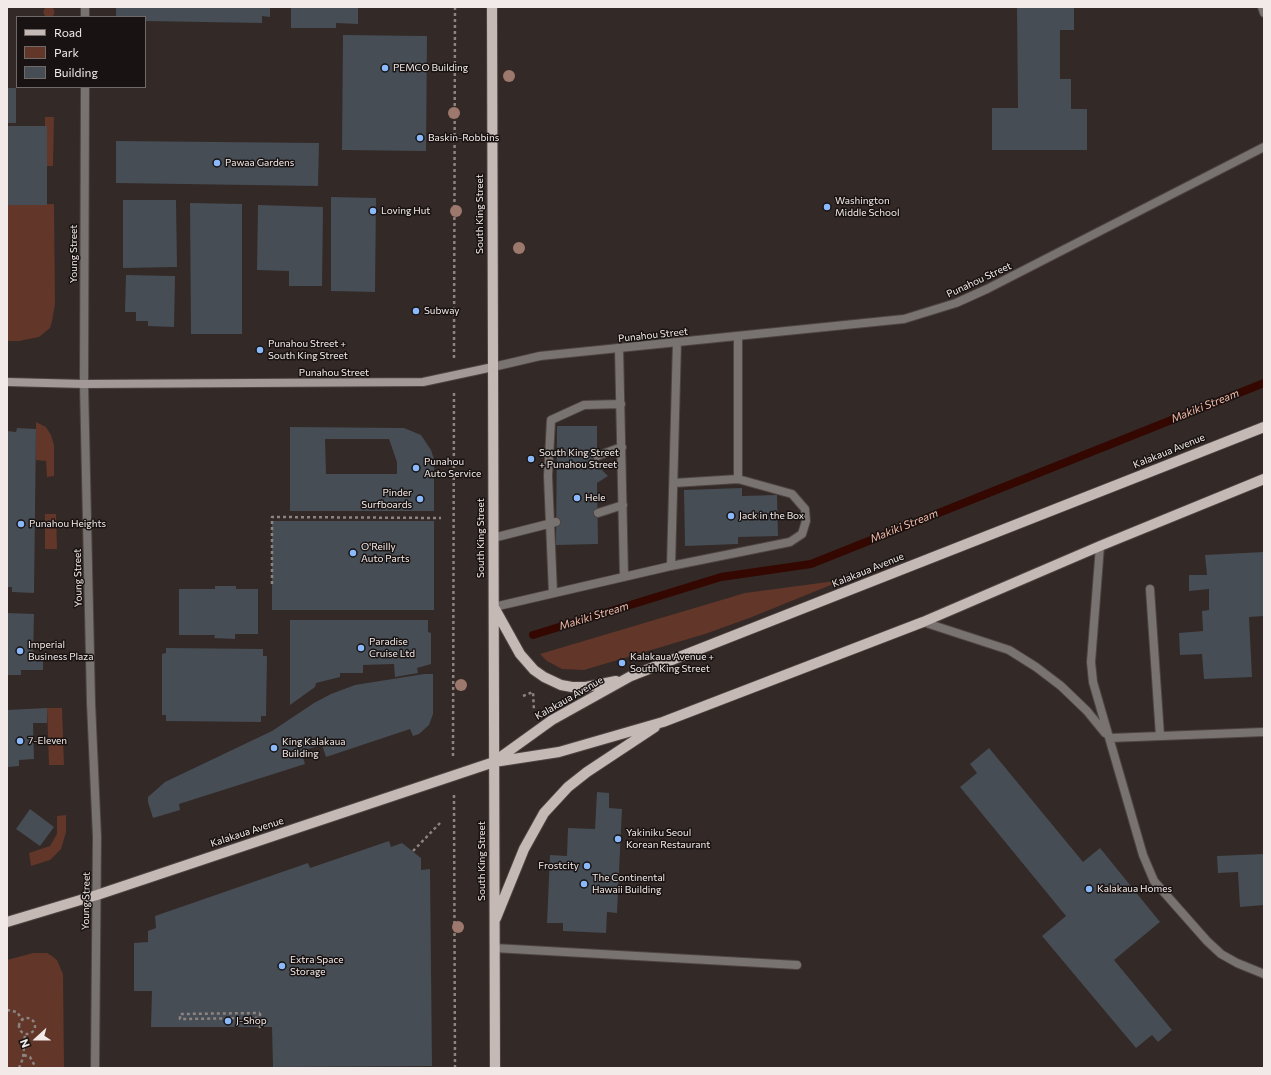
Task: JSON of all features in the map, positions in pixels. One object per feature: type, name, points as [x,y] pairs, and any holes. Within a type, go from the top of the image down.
[{"type":"main road","name":"South King Street","points":[[492,7],[495,1068]]},
{"type":"main road","name":"Punahou Street","points":[[7,382],[84,384],[424,382],[493,367]]},
{"type":"main road","name":"Kalakaua Avenue","points":[[494,762],[552,720],[631,676],[1264,427]]},
{"type":"main road","name":"Kalakaua Avenue","points":[[7,922],[97,894],[494,762],[559,752],[663,722],[923,622],[1100,546],[1264,479]]},
{"type":"main road","points":[[494,607],[527,663],[551,682],[572,687],[586,687],[631,676]]},
{"type":"main road","points":[[494,923],[524,849],[544,813],[568,787],[587,772],[663,722]]},
{"type":"street","points":[[1262,7],[1264,13]]},
{"type":"street","name":"Young Street","points":[[85,88],[84,384],[97,894],[95,1068]]},
{"type":"street","name":"Punahou Street","points":[[493,367],[540,356],[904,318],[956,303],[987,289],[1264,148]]},
{"type":"street","points":[[738,336],[738,478]]},
{"type":"street","points":[[672,566],[677,342]]},
{"type":"street","points":[[619,348],[624,577]]},
{"type":"street","points":[[553,593],[551,420],[584,406],[621,404]]},
{"type":"street","points":[[597,456],[622,447]]},
{"type":"street","points":[[494,607],[672,566],[790,542],[802,534],[806,521],[805,509],[792,494],[738,478],[674,483]]},
{"type":"street","points":[[598,512],[623,505]]},
{"type":"street","points":[[493,538],[553,523]]},
{"type":"street","points":[[1100,546],[1091,662],[1097,700],[1110,738],[1143,855],[1154,881],[1207,941],[1217,950],[1237,963],[1264,974]]},
{"type":"street","points":[[1150,589],[1160,736]]},
{"type":"street","points":[[923,622],[1009,650],[1036,667],[1061,686],[1087,711],[1110,738]]},
{"type":"street","points":[[1110,738],[1264,732]]},
{"type":"street","points":[[494,948],[797,965]]},
{"type":"path","points":[[454,325],[455,7]]},
{"type":"path","points":[[454,418],[454,719]]},
{"type":"path","points":[[272,584],[272,517],[441,518]]},
{"type":"path","points":[[524,696],[533,692],[534,711]]},
{"type":"path","points":[[454,820],[455,1068]]},
{"type":"path","points":[[413,851],[440,823]]},
{"type":"path","points":[[7,1010],[17,1012],[22,1019]]},
{"type":"path","points":[[260,1013],[260,1026],[257,1026],[257,1018],[180,1019],[180,1014],[260,1013]]},
{"type":"path","points":[[30,1018],[35,1023],[33,1032],[25,1034],[19,1029],[18,1023],[22,1019],[30,1018]]},
{"type":"path","points":[[19,1068],[24,1055],[25,1034]]},
{"type":"path","points":[[24,1055],[30,1057],[36,1068]]},
{"type":"green space","points":[[51,7],[54,10],[53,16],[45,16],[45,8]]},
{"type":"green space","points":[[45,117],[54,117],[53,166],[47,166],[47,126],[45,126]]},
{"type":"green space","points":[[54,204],[55,304],[50,328],[39,337],[19,341],[7,341],[7,205]]},
{"type":"green space","points":[[36,422],[46,427],[51,435],[54,445],[54,476],[47,477],[46,461],[36,460]]},
{"type":"green space","points":[[45,514],[56,514],[57,549],[45,549]]},
{"type":"green space","points":[[843,580],[752,617],[705,634],[584,670],[562,669],[547,661],[540,654],[745,593]]},
{"type":"green space","points":[[47,708],[62,708],[64,765],[49,765]]},
{"type":"green space","points":[[66,815],[66,832],[61,849],[50,860],[31,866],[29,853],[50,846],[57,834],[57,816]]},
{"type":"green space","points":[[33,953],[47,953],[52,956],[57,960],[63,974],[64,1068],[7,1068],[7,960]]},
{"type":"building","points":[[116,7],[270,7],[270,17],[262,16],[262,23],[146,21],[146,16],[116,16]]},
{"type":"building","points":[[291,7],[358,7],[358,24],[336,23],[336,28],[291,28]]},
{"type":"building","points":[[1017,7],[1074,7],[1074,30],[1060,30],[1060,79],[1071,79],[1071,109],[1087,109],[1087,150],[992,150],[992,108],[1018,108]]},
{"type":"building","points":[[343,35],[427,36],[426,151],[342,150]]},
{"type":"building","points":[[7,88],[16,88],[16,123],[7,123]]},
{"type":"building","points":[[7,126],[47,126],[47,205],[7,205]]},
{"type":"building","name":"Pawaa Gardens","points":[[116,141],[319,143],[318,186],[116,183]]},
{"type":"building","points":[[331,197],[376,198],[375,292],[331,291]]},
{"type":"building","points":[[123,200],[176,200],[177,267],[123,268]]},
{"type":"building","points":[[190,203],[242,204],[242,334],[191,334]]},
{"type":"building","points":[[258,205],[323,207],[322,286],[289,286],[289,271],[257,270]]},
{"type":"building","points":[[126,275],[175,276],[174,327],[148,326],[148,321],[136,321],[136,312],[125,312]]},
{"type":"building","name":"Hele","points":[[557,426],[597,426],[597,465],[608,476],[597,483],[598,544],[556,545]]},
{"type":"building","name":"Punahou Auto Service","points":[[290,427],[404,428],[421,435],[431,450],[434,459],[434,511],[290,511]],"holes":[[[325,439],[389,439],[397,462],[397,474],[326,474]]]},
{"type":"building","name":"Punahou Heights","points":[[17,428],[36,429],[34,593],[12,592],[12,587],[7,587],[7,431],[16,432]]},
{"type":"building","name":"Jack in the Box","points":[[742,488],[742,496],[777,495],[778,536],[738,537],[738,544],[685,546],[684,490]]},
{"type":"building","name":"O'Reilly Auto Parts","points":[[272,521],[434,521],[434,610],[272,610]]},
{"type":"building","points":[[1264,552],[1264,616],[1249,617],[1252,677],[1204,679],[1202,654],[1180,655],[1179,633],[1203,631],[1202,611],[1209,610],[1209,589],[1189,591],[1189,575],[1207,575],[1205,555]]},
{"type":"building","points":[[215,586],[236,586],[236,589],[258,589],[258,634],[235,634],[235,639],[214,638],[215,635],[179,635],[179,589],[215,589]]},
{"type":"building","name":"Imperial Business Plaza","points":[[7,613],[34,614],[33,659],[43,660],[43,670],[21,670],[21,675],[7,675]]},
{"type":"building","name":"Paradise Cruise Ltd","points":[[290,620],[428,620],[428,632],[431,633],[431,664],[417,668],[418,673],[395,677],[394,664],[363,665],[363,673],[340,673],[340,677],[316,683],[315,687],[290,705]]},
{"type":"building","points":[[166,648],[263,649],[263,656],[267,656],[266,716],[261,716],[261,722],[166,721],[166,715],[162,715],[162,654],[166,653]]},
{"type":"building","name":"King Kalakaua Building","points":[[424,674],[433,674],[433,714],[429,725],[419,734],[413,736],[410,729],[326,757],[322,745],[301,751],[305,764],[179,804],[180,810],[153,818],[148,797],[165,782],[272,731],[314,703],[331,694],[355,685]]},
{"type":"building","name":"7-Eleven","points":[[47,708],[47,723],[33,723],[34,759],[19,760],[19,766],[7,767],[7,710]]},
{"type":"building","name":"Kalakaua Homes","points":[[989,748],[1083,862],[1100,848],[1160,922],[1114,960],[1172,1030],[1158,1042],[1152,1035],[1136,1048],[1042,936],[1066,916],[960,787],[977,773],[970,764]]},
{"type":"building","name":"The Continental Hawaii Building","points":[[597,792],[609,793],[609,808],[622,809],[617,913],[607,912],[606,933],[563,931],[563,923],[547,923],[550,855],[567,856],[568,828],[595,829]]},
{"type":"building","points":[[30,809],[54,827],[40,846],[16,829]]},
{"type":"building","name":"Extra Space Storage","points":[[389,841],[391,847],[402,843],[421,858],[421,870],[430,869],[432,1066],[273,1067],[272,1027],[151,1027],[152,991],[134,991],[134,943],[148,942],[148,931],[156,928],[155,916],[308,863],[310,868]]},
{"type":"building","points":[[1264,854],[1264,905],[1240,907],[1238,872],[1218,873],[1217,856]]},
{"type":"waterway","name":"Makiki Stream","points":[[533,635],[721,577],[811,564],[1264,383]]},
{"type":"place","name":"PEMCO Building","points":[[385,68]]},
{"type":"place","name":"Baskin-Robbins","points":[[420,138]]},
{"type":"place","name":"Pawaa Gardens","points":[[217,163]]},
{"type":"place","name":"Washington Middle School","points":[[827,207]]},
{"type":"place","name":"Loving Hut","points":[[373,211]]},
{"type":"place","name":"Subway","points":[[416,311]]},
{"type":"place","name":"Punahou Street + South King Street","points":[[260,350]]},
{"type":"place","name":"South King Street + Punahou Street","points":[[531,459]]},
{"type":"place","name":"Punahou Auto Service","points":[[416,468]]},
{"type":"place","name":"Hele","points":[[577,498]]},
{"type":"place","name":"Pinder Surfboards","points":[[420,499]]},
{"type":"place","name":"Jack in the Box","points":[[731,516]]},
{"type":"place","name":"Punahou Heights","points":[[21,524]]},
{"type":"place","name":"O'Reilly Auto Parts","points":[[353,553]]},
{"type":"place","name":"Paradise Cruise Ltd","points":[[361,648]]},
{"type":"place","name":"Imperial Business Plaza","points":[[20,651]]},
{"type":"place","name":"Kalakaua Avenue + South King Street","points":[[622,663]]},
{"type":"place","name":"7-Eleven","points":[[20,741]]},
{"type":"place","name":"King Kalakaua Building","points":[[274,748]]},
{"type":"place","name":"Yakiniku Seoul Korean Restaurant","points":[[618,839]]},
{"type":"place","name":"Frostcity","points":[[587,866]]},
{"type":"place","name":"The Continental Hawaii Building","points":[[584,884]]},
{"type":"place","name":"Kalakaua Homes","points":[[1089,889]]},
{"type":"place","name":"Extra Space Storage","points":[[282,966]]},
{"type":"place","name":"J-Shop","points":[[228,1021]]}]
